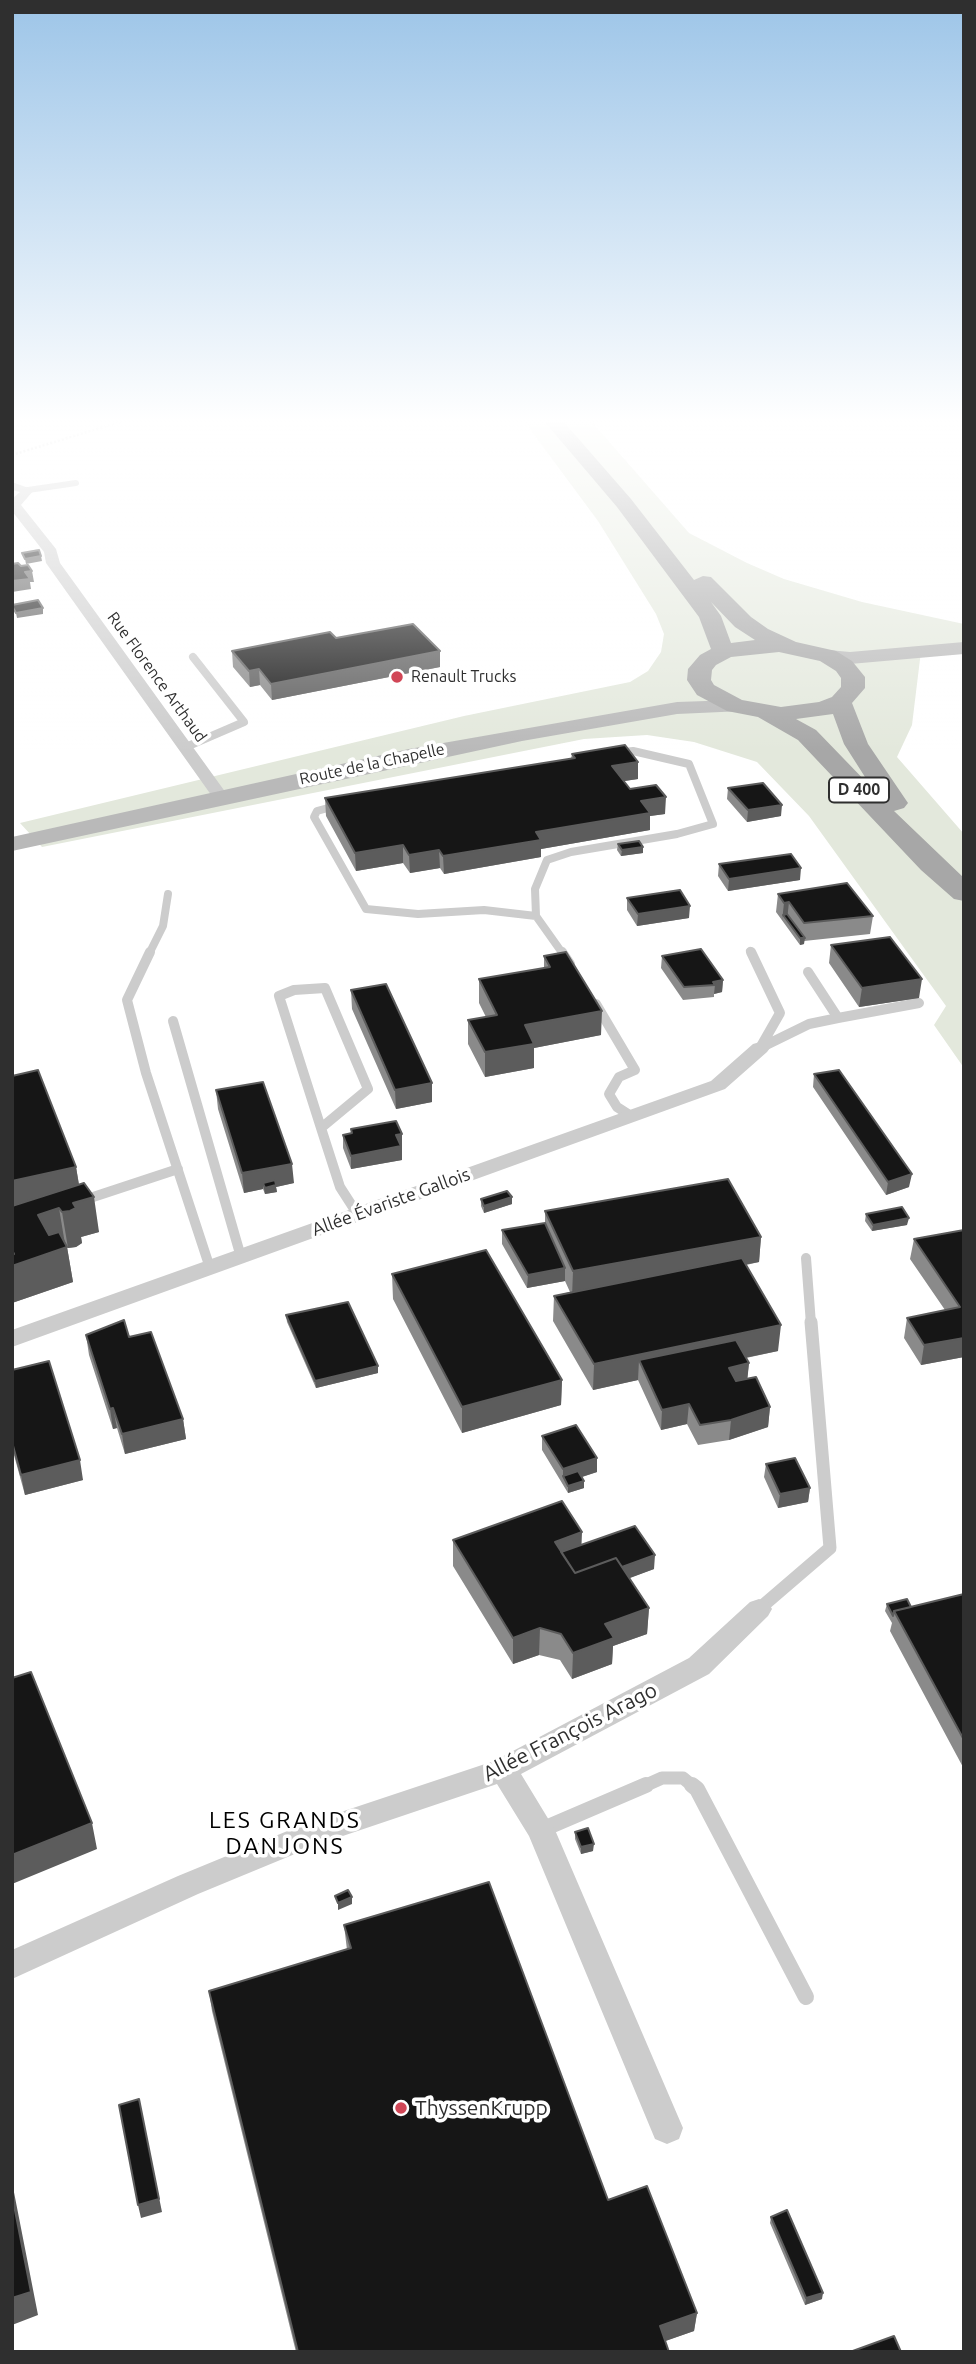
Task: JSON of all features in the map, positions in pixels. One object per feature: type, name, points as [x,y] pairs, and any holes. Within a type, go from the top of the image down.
[{"type":"main road","points":[[646,531],[710,616],[723,652]]},
{"type":"main road","points":[[653,531],[743,622],[760,634],[828,656],[850,658],[964,649]]},
{"type":"main road","points":[[799,648],[758,645],[723,652],[708,660],[700,669],[699,680],[717,699],[746,709],[804,713],[847,695],[868,676],[889,670],[964,660]]},
{"type":"main road","points":[[828,656],[844,666],[853,677],[847,695]]},
{"type":"main road","name":"Route de la Chapelle","points":[[12,844],[218,794],[649,698],[689,687],[699,680]]},
{"type":"main road","name":"D 400","points":[[847,695],[846,725],[868,765],[944,862],[958,887]]},
{"type":"main road","name":"Route de la Chapelle","points":[[12,836],[409,755],[601,720],[677,708],[746,709]]},
{"type":"main road","name":"D 400","points":[[746,709],[777,716],[807,735],[931,863],[958,887]]},
{"type":"street","name":"Rue Florence Arthaud","points":[[35,531],[51,552],[53,563],[218,794]]},
{"type":"street","name":"Allée Évariste Gallois","points":[[12,1339],[718,1085],[760,1048]]},
{"type":"street","name":"Allée François Arago","points":[[12,1965],[188,1885],[312,1834],[503,1770],[699,1666],[759,1609]]},
{"type":"street","points":[[503,1770],[541,1830],[667,2128]]},
{"type":"lane","points":[[186,747],[244,722],[193,657]]},
{"type":"lane","points":[[576,973],[536,916],[535,889],[547,860],[570,852],[677,834],[713,824],[689,764],[633,751],[607,755]]},
{"type":"lane","points":[[353,802],[326,807],[317,811],[314,817],[366,909],[418,914],[484,910],[536,916]]},
{"type":"lane","points":[[168,894],[163,926],[127,1000],[210,1268]]},
{"type":"lane","points":[[750,951],[780,1013],[760,1048]]},
{"type":"lane","points":[[808,972],[838,1018]]},
{"type":"lane","points":[[321,1128],[368,1089],[325,988],[294,990],[279,996],[321,1128],[340,1187],[358,1215]]},
{"type":"lane","points":[[590,995],[635,1070],[619,1077],[610,1088],[609,1094],[617,1107],[631,1116]]},
{"type":"lane","points":[[760,1048],[809,1024],[919,1003]]},
{"type":"lane","points":[[173,1021],[241,1256]]},
{"type":"lane","points":[[63,1207],[178,1169]]},
{"type":"lane","points":[[759,1609],[830,1548],[806,1258]]},
{"type":"lane","points":[[541,1830],[662,1778],[683,1778],[697,1789],[806,1997]]},
{"type":"shaded area","points":[[604,531],[688,531],[784,579],[862,602],[964,624],[964,646],[921,651],[912,725],[897,757],[964,834],[964,1068],[934,1025],[946,1006],[809,816],[757,762],[694,742],[647,735],[584,739],[42,847],[20,823],[464,716],[630,682],[648,671],[661,652],[664,634],[656,614]]},
{"type":"building","points":[[39,550],[41,556],[25,559],[22,553]]},
{"type":"building","points":[[18,563],[21,566],[28,565],[32,571],[25,572],[30,579],[12,581],[12,564]]},
{"type":"building","points":[[38,600],[43,608],[16,613],[12,606],[12,605]]},
{"type":"building","points":[[413,624],[440,651],[271,684],[259,669],[249,671],[232,651],[330,632],[336,638]]},
{"type":"building","points":[[625,745],[638,762],[612,766],[630,789],[656,785],[666,797],[641,801],[650,813],[536,832],[541,840],[443,856],[439,850],[409,855],[403,845],[355,853],[325,798],[575,758],[572,754]]},
{"type":"building","points":[[763,783],[782,805],[748,810],[728,788]]},
{"type":"building","points":[[639,841],[643,847],[622,850],[618,844]]},
{"type":"building","points":[[791,854],[801,868],[729,879],[719,864]]},
{"type":"building","points":[[847,883],[873,916],[804,923],[789,902],[784,903],[778,894]]},
{"type":"building","points":[[680,890],[690,906],[638,914],[627,898]]},
{"type":"building","points":[[787,914],[805,938],[800,938],[783,915]]},
{"type":"building","points":[[890,937],[922,979],[862,988],[831,945]]},
{"type":"building","points":[[701,949],[723,980],[713,982],[715,985],[684,987],[662,956]]},
{"type":"building","points":[[566,952],[602,1011],[525,1025],[534,1044],[485,1052],[468,1020],[497,1015],[479,979],[550,967],[544,956]]},
{"type":"building","points":[[386,984],[432,1083],[395,1090],[351,990]]},
{"type":"building","points":[[38,1070],[76,1167],[12,1181],[12,1076]]},
{"type":"building","points":[[839,1070],[912,1174],[888,1182],[814,1074]]},
{"type":"building","points":[[263,1082],[292,1164],[242,1173],[216,1090]]},
{"type":"building","points":[[396,1121],[402,1134],[396,1135],[401,1146],[351,1156],[343,1135],[352,1133],[351,1129]]},
{"type":"building","points":[[728,1179],[761,1237],[573,1271],[545,1211]]},
{"type":"building","points":[[275,1180],[276,1185],[265,1188],[263,1183]]},
{"type":"building","points":[[84,1183],[94,1197],[73,1203],[76,1208],[70,1211],[62,1212],[59,1208],[38,1215],[49,1235],[59,1232],[67,1247],[12,1266],[12,1206]]},
{"type":"building","points":[[507,1191],[512,1197],[484,1206],[481,1199]]},
{"type":"building","points":[[902,1207],[909,1218],[873,1225],[866,1214]]},
{"type":"building","points":[[545,1223],[565,1268],[528,1275],[502,1230]]},
{"type":"building","points":[[964,1230],[964,1338],[924,1345],[907,1318],[960,1307],[914,1239]]},
{"type":"building","points":[[486,1250],[562,1380],[462,1407],[392,1274]]},
{"type":"building","points":[[742,1258],[781,1325],[594,1364],[554,1296]]},
{"type":"building","points":[[348,1302],[378,1366],[315,1381],[286,1315]]},
{"type":"building","points":[[124,1320],[129,1337],[151,1332],[183,1419],[122,1434],[113,1408],[110,1409],[86,1335]]},
{"type":"building","points":[[736,1340],[749,1363],[729,1368],[736,1381],[756,1377],[770,1407],[731,1420],[700,1425],[689,1404],[662,1410],[639,1360]]},
{"type":"building","points":[[49,1361],[80,1460],[21,1475],[12,1442],[12,1370]]},
{"type":"building","points":[[576,1425],[597,1458],[563,1469],[542,1436]]},
{"type":"building","points":[[795,1458],[810,1488],[780,1494],[766,1464]]},
{"type":"building","points":[[578,1471],[584,1481],[568,1486],[563,1476]]},
{"type":"building","points":[[562,1501],[582,1532],[555,1542],[575,1573],[616,1558],[649,1608],[605,1624],[614,1638],[573,1653],[561,1634],[540,1628],[513,1638],[453,1540]]},
{"type":"building","points":[[635,1526],[655,1555],[622,1567],[616,1558],[575,1573],[561,1552]]},
{"type":"building","points":[[964,1594],[964,1740],[894,1611]]},
{"type":"building","points":[[907,1599],[911,1607],[894,1611],[893,1616],[887,1604]]},
{"type":"building","points":[[31,1672],[92,1823],[12,1855],[12,1678]]},
{"type":"building","points":[[588,1828],[594,1844],[581,1847],[575,1832]]},
{"type":"building","name":"ThyssenKrupp","points":[[489,1882],[608,2200],[647,2186],[697,2313],[660,2326],[669,2352],[298,2352],[209,1991],[351,1948],[344,1925]]},
{"type":"building","points":[[348,1890],[352,1897],[338,1903],[335,1896]]},
{"type":"building","points":[[139,2099],[159,2199],[138,2205],[119,2105]]},
{"type":"building","points":[[12,2195],[31,2292],[12,2298]]},
{"type":"building","points":[[787,2210],[823,2293],[806,2298],[771,2217]]},
{"type":"building","points":[[894,2336],[901,2352],[850,2352]]},
{"type":"place","name":"Renault Trucks","points":[[397,677]]},
{"type":"place","name":"ThyssenKrupp","points":[[401,2108]]},
{"type":"district","name":"LES GRANDS DANJONS","points":[[285,1833]]}]
